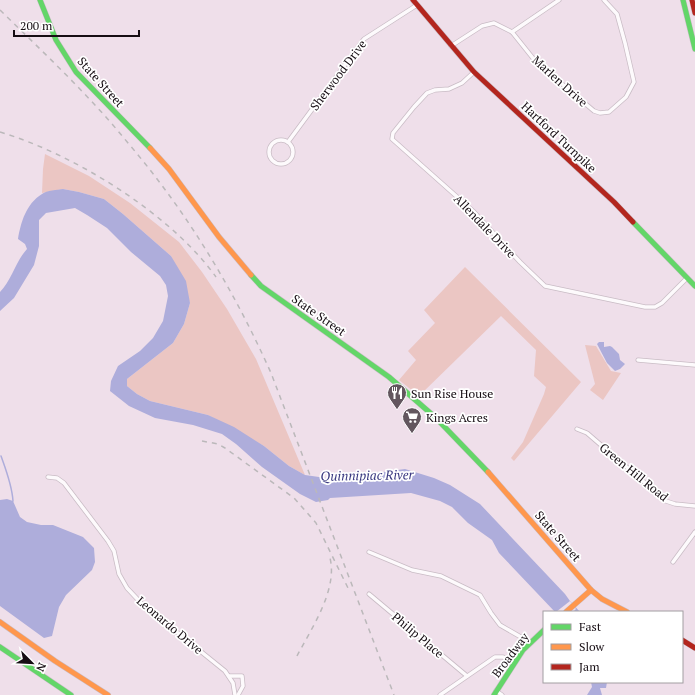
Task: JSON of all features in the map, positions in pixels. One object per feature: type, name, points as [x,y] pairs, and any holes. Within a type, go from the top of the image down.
[{"type":"main road","name":"State Street","points":[[40,0],[56,40],[76,72],[169,169],[219,237],[261,286],[389,377],[436,418],[486,470],[591,590],[602,599],[625,611]]},
{"type":"main road","name":"Hartford Turnpike","points":[[412,0],[474,72],[614,202],[695,286]]},
{"type":"main road","points":[[683,0],[695,49]]},
{"type":"main road","points":[[692,0],[695,13]]},
{"type":"main road","points":[[567,611],[591,590]]},
{"type":"main road","points":[[0,622],[55,661],[108,695]]},
{"type":"main road","name":"Broadway","points":[[495,693],[529,643],[543,631]]},
{"type":"main road","points":[[683,641],[695,648]]},
{"type":"main road","points":[[0,647],[71,695]]},
{"type":"street","points":[[512,32],[558,0]]},
{"type":"street","name":"Marlen Drive","points":[[451,46],[482,26],[494,22],[512,32],[536,62],[594,111],[600,113],[609,112],[626,97],[634,82],[617,14],[604,0]]},
{"type":"street","name":"Sherwood Drive","points":[[288,142],[364,39],[417,5]]},
{"type":"street","name":"Allendale Drive","points":[[474,72],[462,83],[449,89],[435,90],[427,93],[417,102],[392,133],[392,140],[474,211],[520,262],[545,286],[645,307],[655,307],[662,303],[687,278]]},
{"type":"street","points":[[280,139],[288,142],[291,144],[293,152],[291,159],[284,164],[273,162],[270,158],[268,150],[272,142],[280,139]]},
{"type":"street","points":[[638,360],[695,365]]},
{"type":"street","name":"Green Hill Road","points":[[577,429],[587,433],[666,501],[675,504],[695,506]]},
{"type":"street","name":"Leonardo Drive","points":[[48,477],[57,478],[64,483],[108,541],[114,551],[120,574],[127,588],[142,604],[224,669],[233,685],[235,695]]},
{"type":"street","points":[[673,562],[695,532]]},
{"type":"street","points":[[369,552],[412,570],[441,576],[480,595],[490,613],[500,625],[529,643]]},
{"type":"street","name":"Philip Place","points":[[370,594],[467,676]]},
{"type":"street","points":[[440,695],[493,658],[498,656],[515,663]]},
{"type":"street","points":[[229,676],[242,676],[242,686],[238,695]]},
{"type":"street","points":[[495,693],[502,695]]},
{"type":"shaded area","points":[[45,154],[89,176],[130,203],[179,242],[202,272],[227,309],[256,359],[305,475],[289,466],[264,446],[208,415],[150,401],[137,394],[127,386],[127,379],[173,343],[184,324],[190,303],[171,256],[104,199],[63,189],[42,193]]},
{"type":"shaded area","points":[[465,267],[581,382],[514,461],[511,458],[523,442],[546,387],[534,376],[536,350],[501,316],[419,396],[399,380],[416,360],[408,351],[435,323],[424,310]]},
{"type":"shaded area","points":[[585,345],[596,346],[611,371],[621,373],[603,400],[590,390],[595,384]]},
{"type":"water","name":"Quinnipiac River","points":[[63,189],[104,199],[171,256],[186,281],[190,303],[184,324],[173,343],[127,379],[127,386],[137,394],[150,401],[208,415],[234,427],[264,446],[289,466],[305,475],[326,478],[405,469],[434,478],[450,485],[480,504],[565,594],[579,611],[554,611],[499,553],[492,540],[468,523],[452,507],[440,501],[411,493],[330,498],[328,500],[316,502],[300,494],[262,467],[222,434],[193,425],[155,418],[129,406],[110,391],[111,381],[118,366],[140,351],[153,338],[163,321],[168,296],[166,285],[160,276],[131,252],[107,228],[75,208],[46,213],[39,220],[39,246],[34,265],[14,298],[0,311],[0,292],[8,282],[19,260],[27,249],[25,244],[18,239],[25,214],[36,198],[49,191]]},
{"type":"water","points":[[599,342],[604,342],[604,347],[610,346],[619,354],[620,360],[625,364],[620,369],[615,371],[607,363],[597,344]]},
{"type":"water","points":[[7,499],[13,501],[20,517],[27,522],[41,525],[53,525],[83,537],[94,548],[95,562],[92,570],[66,595],[59,607],[52,636],[44,638],[0,606],[0,500]]},
{"type":"water","points":[[591,683],[607,683],[606,688],[600,688],[602,695],[587,695],[592,687]]},
{"type":"pier","points":[[570,601],[576,609],[574,611],[557,611]]},
{"type":"waterway","points":[[1,456],[10,483],[13,501]]},
{"type":"railway","points":[[0,10],[82,91],[150,169],[189,224],[225,282],[257,342],[271,373],[394,695]]},
{"type":"railway","points":[[0,132],[29,142],[59,155],[119,189],[174,231],[197,254],[216,277]]},
{"type":"railway","points":[[202,441],[218,444],[225,448],[294,498],[316,523],[349,590]]},
{"type":"railway","points":[[297,656],[316,622],[327,596],[330,583],[330,558]]},
{"type":"traffic: fast","points":[[40,0],[56,40],[76,72],[150,148]]},
{"type":"traffic: fast","points":[[683,0],[695,49]]},
{"type":"traffic: fast","points":[[633,222],[695,286]]},
{"type":"traffic: fast","points":[[251,275],[261,286],[389,377],[436,418],[488,472]]},
{"type":"traffic: fast","points":[[494,695],[523,650],[543,631]]},
{"type":"traffic: fast","points":[[0,647],[71,695]]},
{"type":"traffic: slow","points":[[150,148],[169,169],[219,237],[251,275]]},
{"type":"traffic: slow","points":[[488,472],[591,590],[602,599],[625,611]]},
{"type":"traffic: slow","points":[[567,611],[591,590]]},
{"type":"traffic: slow","points":[[0,622],[55,661],[108,695]]},
{"type":"traffic: jam","points":[[413,0],[474,72],[614,202],[633,222]]},
{"type":"traffic: jam","points":[[692,0],[695,13]]},
{"type":"traffic: jam","points":[[683,641],[695,648]]},
{"type":"place","name":"Sun Rise House","points":[[397,410]]},
{"type":"place","name":"Kings Acres","points":[[412,434]]}]
